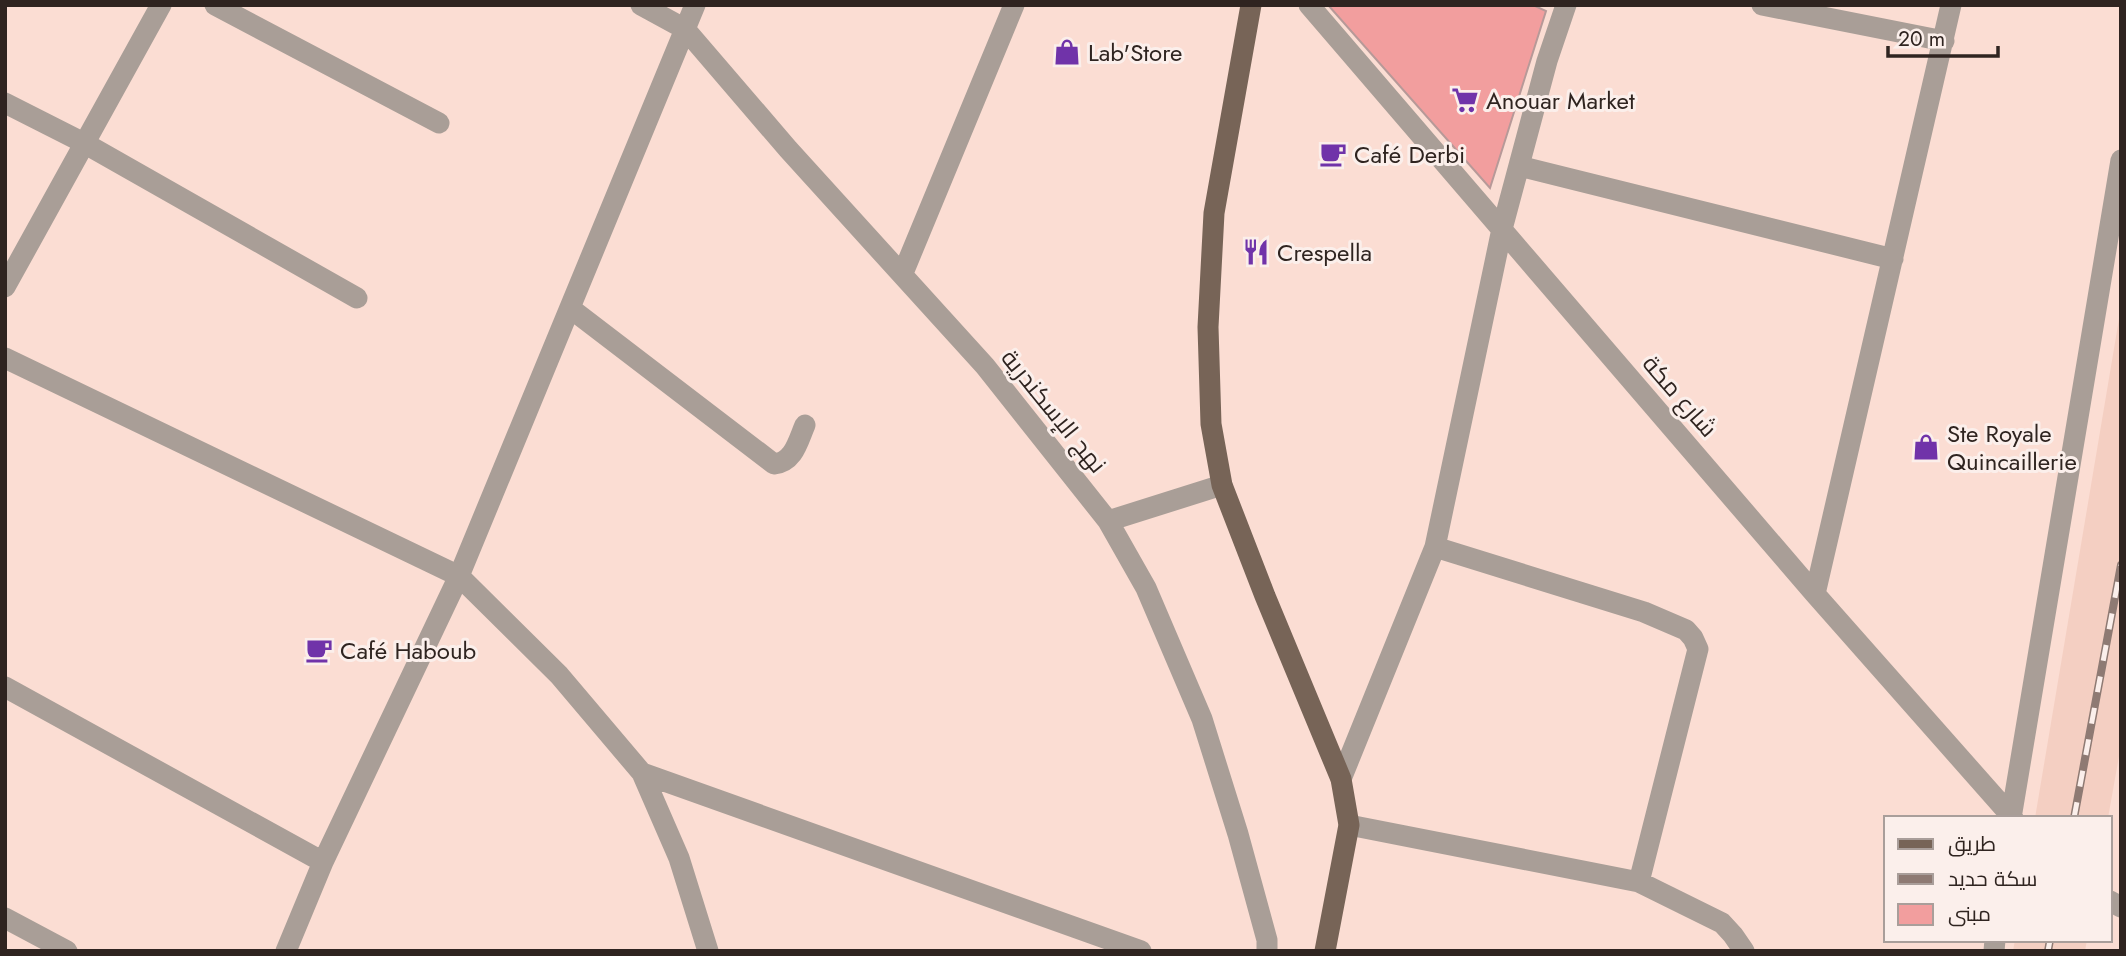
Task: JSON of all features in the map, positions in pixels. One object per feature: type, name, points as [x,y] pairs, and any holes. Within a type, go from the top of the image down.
[{"type":"main road","points":[[1251,5],[1214,226],[1208,327],[1211,424],[1222,485],[1341,779],[1349,825],[1325,951]]},
{"type":"street","points":[[5,287],[161,5]]},
{"type":"street","points":[[215,5],[439,123]]},
{"type":"street","name":"نهج الإسكندرية","points":[[641,5],[685,29],[788,149],[985,366],[1108,520],[1146,588],[1202,719],[1238,834],[1267,940],[1267,951]]},
{"type":"street","points":[[286,951],[323,862],[459,576],[695,5]]},
{"type":"street","points":[[903,273],[1014,5]]},
{"type":"street","name":"شارع مكة","points":[[1310,5],[1815,594],[2010,816]]},
{"type":"street","points":[[1341,779],[1435,547],[1502,229],[1547,61],[1566,5]]},
{"type":"street","points":[[1762,5],[1944,41]]},
{"type":"street","points":[[1815,594],[1951,5]]},
{"type":"street","points":[[5,103],[85,143],[357,298]]},
{"type":"street","points":[[2011,816],[2121,160]]},
{"type":"street","points":[[1519,166],[1893,259]]},
{"type":"street","points":[[570,308],[774,464],[782,463],[791,457],[805,425]]},
{"type":"street","points":[[5,358],[459,576],[559,675],[642,773],[679,858],[708,951]]},
{"type":"street","points":[[1108,520],[1222,485]]},
{"type":"street","points":[[1435,547],[1644,612],[1686,630],[1693,638],[1698,649],[1639,882]]},
{"type":"street","points":[[5,687],[323,862]]},
{"type":"street","points":[[642,773],[1141,951]]},
{"type":"street","points":[[1349,825],[1639,882],[1722,923],[1744,951]]},
{"type":"street","points":[[5,918],[67,951]]},
{"type":"shaded area","points":[[2121,307],[2121,745],[2108,816],[2035,816]]},
{"type":"shaded area","points":[[2015,942],[2087,942],[2085,951],[2013,951]]},
{"type":"building","name":"Anouar Market","points":[[1328,5],[1533,5],[1546,11],[1490,188]]},
{"type":"railway","points":[[2074,816],[2121,565]]},
{"type":"railway","points":[[2048,951],[2050,942]]},
{"type":"place","name":"Lab'Store","points":[[1067,52]]},
{"type":"place","name":"Anouar Market","points":[[1465,100]]},
{"type":"place","name":"Café Derbi","points":[[1333,154]]},
{"type":"place","name":"Crespella","points":[[1256,252]]},
{"type":"place","name":"Ste Royale Quincaillerie","points":[[1926,447]]},
{"type":"place","name":"Café Haboub","points":[[319,650]]}]
